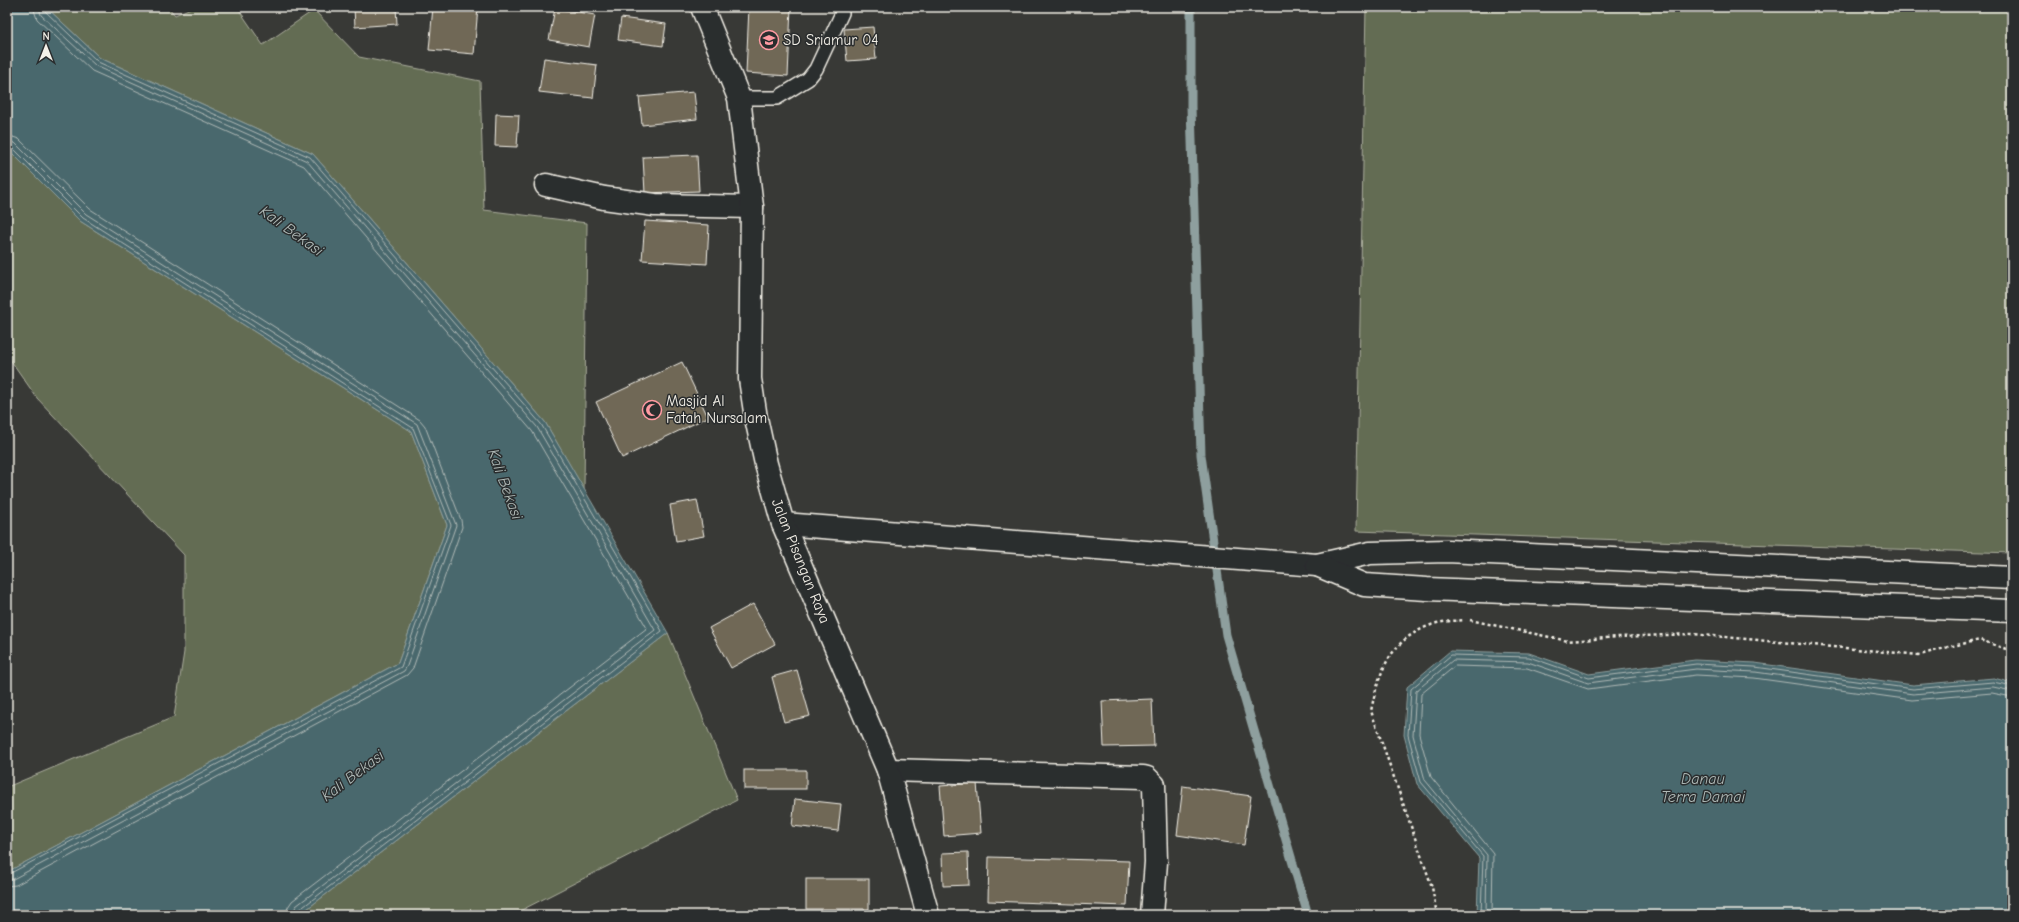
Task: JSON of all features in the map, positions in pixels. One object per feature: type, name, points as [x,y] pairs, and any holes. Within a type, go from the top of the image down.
[{"type":"street","name":"Jalan Pisangan Raya","points":[[702,7],[739,98],[752,207],[750,379],[756,418],[766,464],[783,524],[888,770],[928,915]]},
{"type":"street","points":[[546,185],[604,198],[655,204],[752,207]]},
{"type":"street","points":[[783,524],[1316,565],[1370,553],[1447,551],[2012,578]]},
{"type":"street","points":[[1316,565],[1364,585],[1403,588],[2012,611]]},
{"type":"street","points":[[888,770],[1143,776],[1147,778],[1154,785],[1156,855],[1152,915]]},
{"type":"lane","points":[[739,98],[777,98],[808,79],[816,69],[842,13]]},
{"type":"path","points":[[1437,915],[1432,887],[1371,711],[1376,686],[1389,655],[1407,638],[1432,624],[1466,620],[1568,641],[1692,634],[1920,655],[1948,646],[1980,640],[2012,652]]},
{"type":"green space","points":[[46,7],[168,7],[175,15],[193,7],[237,7],[263,45],[314,10],[359,57],[480,81],[484,210],[587,223],[584,490],[545,422],[313,154],[100,58]]},
{"type":"green space","points":[[1366,7],[2012,7],[2012,553],[1356,531]]},
{"type":"green space","points":[[7,148],[80,221],[411,431],[447,525],[398,663],[7,872],[7,787],[174,717],[184,652],[184,555],[37,398],[7,355]]},
{"type":"green space","points":[[668,633],[737,800],[512,915],[299,915]]},
{"type":"water","name":"Kali Bekasi","points":[[7,7],[46,7],[100,58],[313,154],[545,422],[668,633],[299,915],[7,915],[7,872],[398,663],[447,525],[411,431],[80,221],[7,148]]},
{"type":"water","name":"Danau Terra Damai","points":[[1450,651],[1529,653],[1589,674],[1695,660],[1755,663],[1913,685],[1994,678],[2012,683],[2012,915],[1477,915],[1479,858],[1417,784],[1404,735],[1407,687]]},
{"type":"building","points":[[354,7],[396,7],[397,24],[355,27]]},
{"type":"building","points":[[433,7],[478,7],[474,54],[429,50]]},
{"type":"building","name":"SD Sriamur 04","points":[[749,7],[791,7],[788,76],[746,73]]},
{"type":"building","points":[[555,8],[595,15],[589,47],[549,40]]},
{"type":"building","points":[[621,18],[666,24],[663,46],[618,40]]},
{"type":"building","points":[[873,27],[876,59],[847,61],[844,29]]},
{"type":"building","points":[[544,58],[597,65],[593,98],[539,92]]},
{"type":"building","points":[[694,92],[697,119],[642,125],[639,97]]},
{"type":"building","points":[[496,114],[519,115],[517,147],[495,146]]},
{"type":"building","points":[[697,155],[699,191],[645,193],[643,157]]},
{"type":"building","points":[[645,221],[709,225],[707,264],[642,260]]},
{"type":"building","name":"Masjid Al Fatah Nursalam","points":[[682,362],[708,417],[622,458],[596,402]]},
{"type":"building","points":[[697,500],[704,536],[676,541],[670,505]]},
{"type":"building","points":[[753,604],[775,644],[731,668],[709,628]]},
{"type":"building","points":[[797,670],[810,716],[784,722],[772,677]]},
{"type":"building","points":[[1152,699],[1154,746],[1104,747],[1102,701]]},
{"type":"building","points":[[744,770],[806,770],[806,789],[744,789]]},
{"type":"building","points":[[977,783],[981,833],[944,836],[940,786]]},
{"type":"building","points":[[1183,786],[1251,796],[1244,845],[1177,835]]},
{"type":"building","points":[[795,799],[841,804],[838,831],[792,826]]},
{"type":"building","points":[[968,852],[969,885],[943,886],[942,853]]},
{"type":"building","points":[[989,857],[1129,861],[1127,906],[988,901]]},
{"type":"building","points":[[806,879],[869,879],[869,909],[806,909]]},
{"type":"waterway","points":[[1191,7],[1191,106],[1201,455],[1226,635],[1308,915]]},
{"type":"place","name":"SD Sriamur 04","points":[[769,40]]},
{"type":"place","name":"Masjid Al Fatah Nursalam","points":[[652,410]]}]
